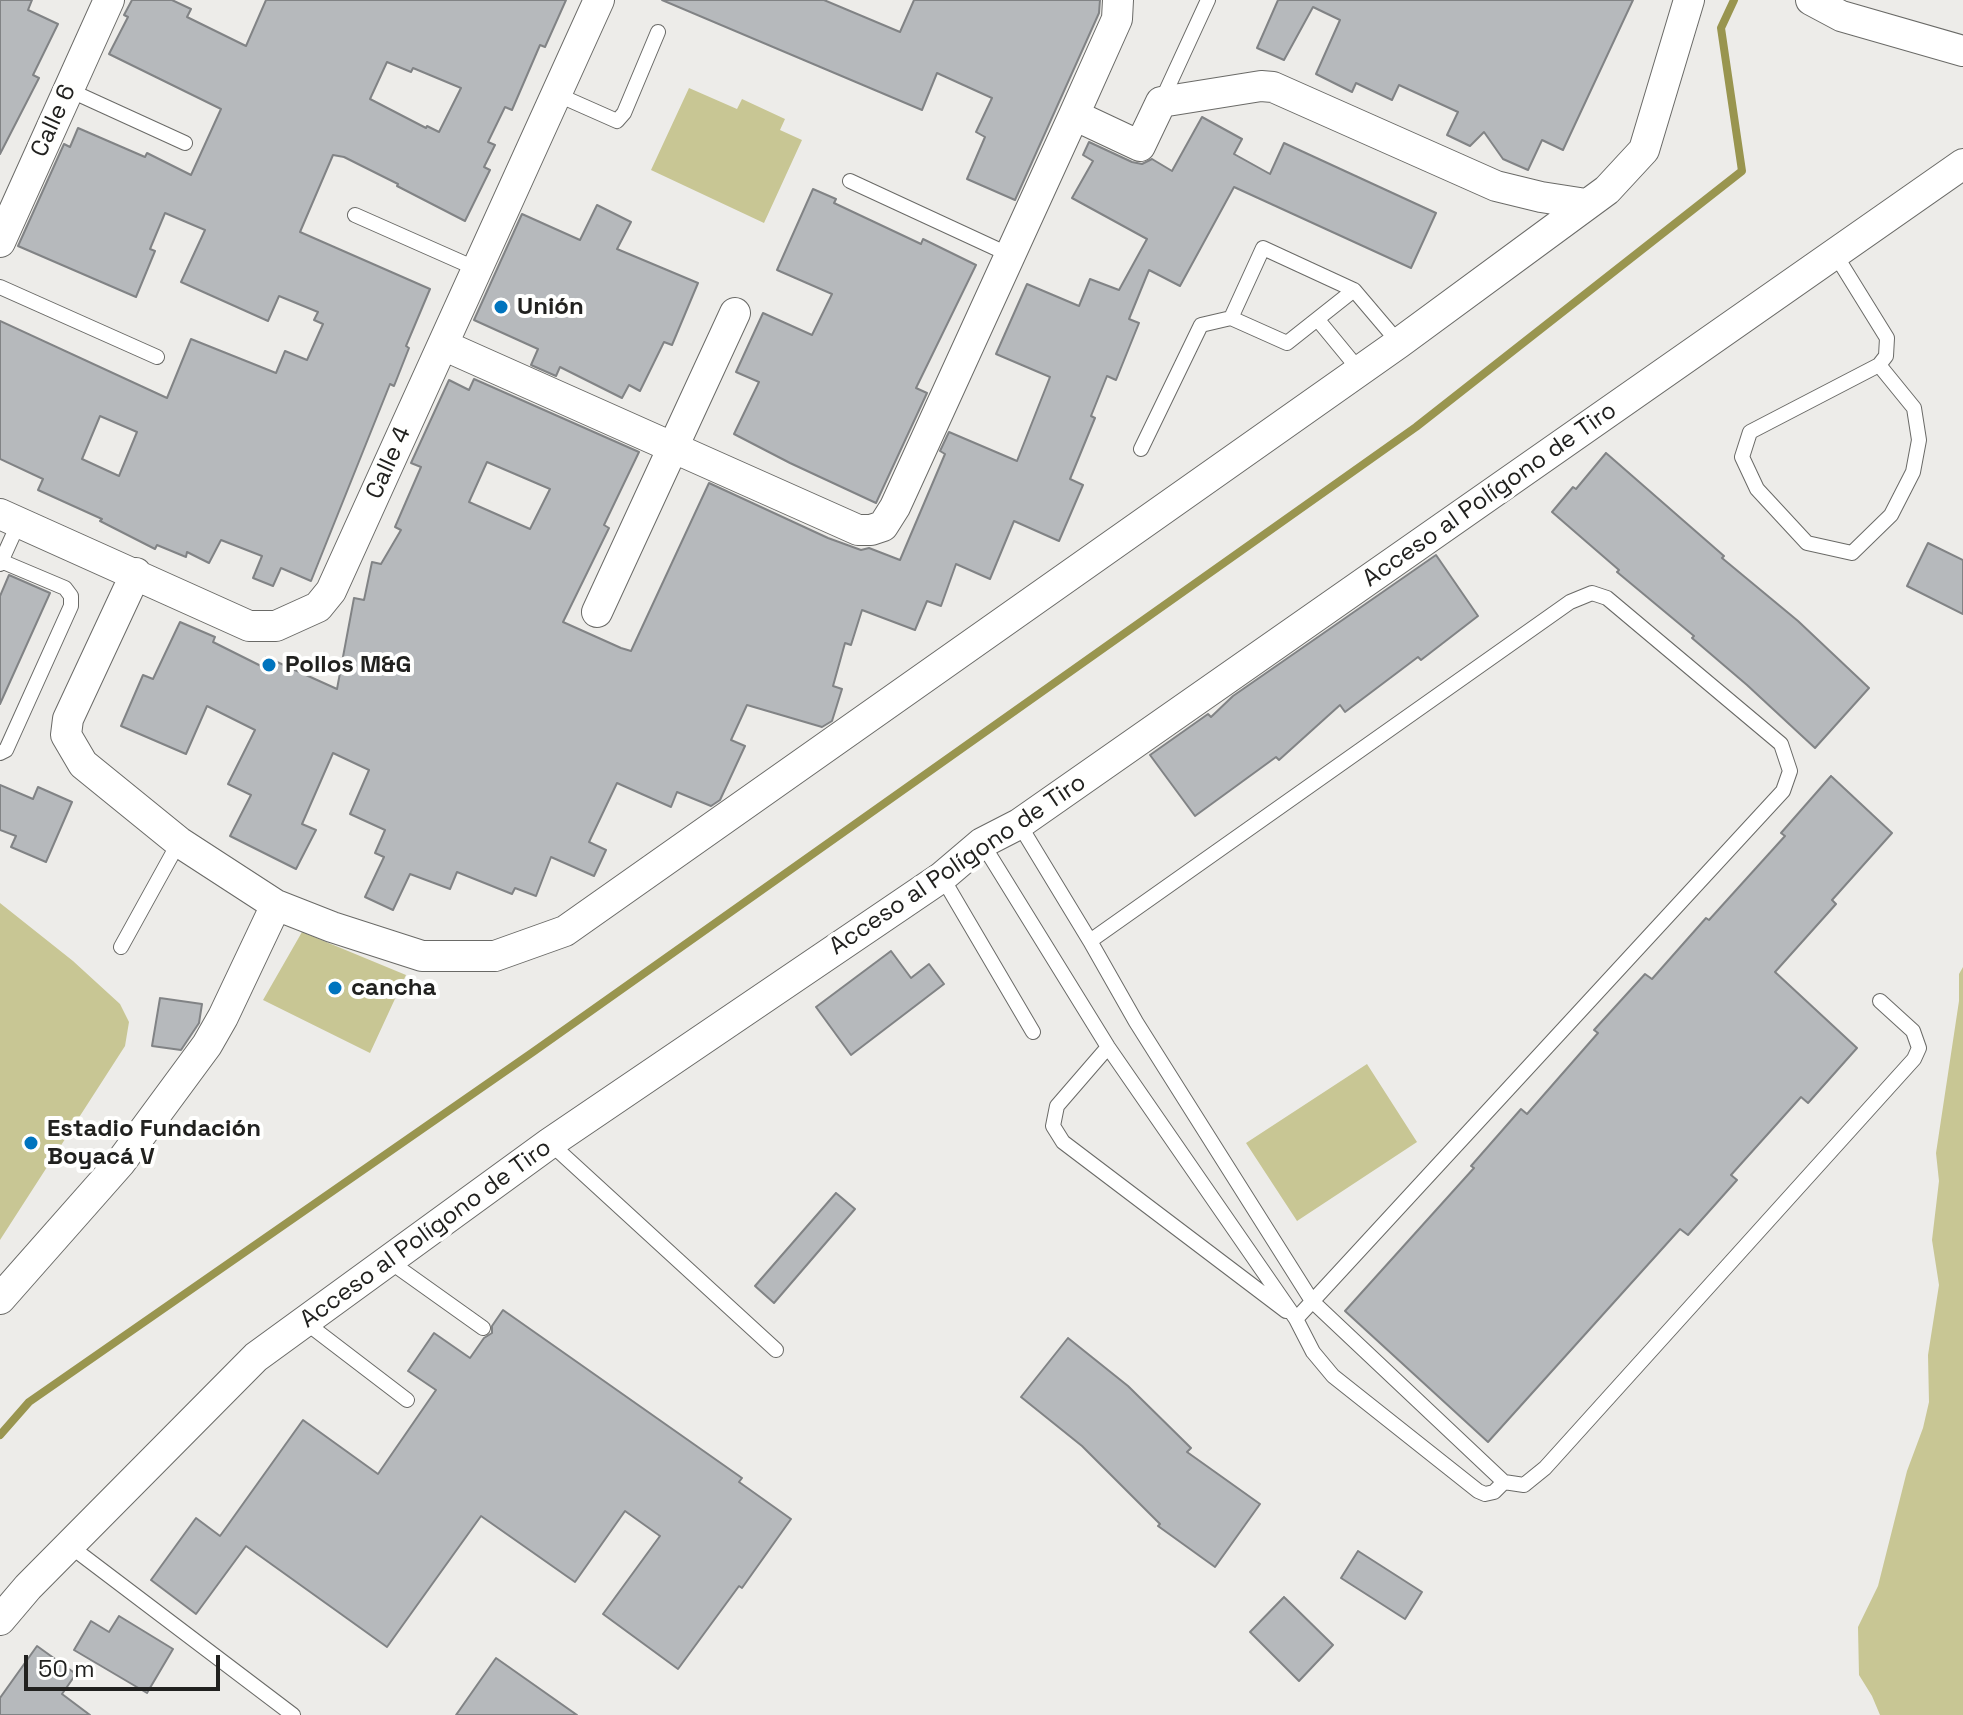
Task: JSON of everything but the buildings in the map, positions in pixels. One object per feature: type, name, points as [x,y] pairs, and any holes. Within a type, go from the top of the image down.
[{"type":"street","name":"Calle 6","points":[[0,242],[109,0]]},
{"type":"street","name":"Calle 4","points":[[9,518],[249,626],[276,626],[318,607],[331,591],[599,0]]},
{"type":"street","points":[[443,345],[858,530],[883,526],[895,507],[1117,19],[1118,0]]},
{"type":"street","points":[[136,573],[68,719],[66,735],[83,764],[179,842],[276,905],[332,927],[422,956],[495,956],[565,931],[1360,371],[1607,190],[1644,150],[1689,0]]},
{"type":"street","points":[[1829,4],[1963,51]]},
{"type":"street","points":[[1074,115],[1140,146],[1161,102],[1261,86],[1273,87],[1496,186],[1586,204]]},
{"type":"street","name":"Acceso al Polígono de Tiro","points":[[0,1620],[256,1357],[550,1143],[942,877],[982,843],[1019,824],[1963,164]]},
{"type":"street","points":[[597,612],[735,313]]},
{"type":"street","points":[[0,1299],[120,1163],[207,1045],[276,905]]},
{"type":"lane","points":[[1161,102],[1208,0]]},
{"type":"lane","points":[[556,94],[617,121],[624,113],[658,32]]},
{"type":"lane","points":[[69,90],[185,143]]},
{"type":"lane","points":[[850,181],[1010,255]]},
{"type":"lane","points":[[355,215],[477,269]]},
{"type":"lane","points":[[1231,318],[1263,248],[1354,290],[1399,343]]},
{"type":"lane","points":[[1835,254],[1887,338],[1886,356],[1879,365],[1750,432],[1742,457],[1757,489],[1807,543],[1852,553],[1891,515],[1913,472],[1919,440],[1914,408],[1879,365]]},
{"type":"lane","points":[[0,287],[157,357]]},
{"type":"lane","points":[[1141,449],[1201,325],[1231,318],[1287,343],[1354,290]]},
{"type":"lane","points":[[1318,320],[1360,371]]},
{"type":"lane","points":[[0,753],[6,750],[71,606],[71,596],[65,588],[1,563],[9,518]]},
{"type":"lane","points":[[1090,941],[1570,602],[1592,593],[1607,598],[1781,744],[1790,771],[1783,791],[1296,1319]]},
{"type":"lane","points":[[1019,824],[1136,1022],[1312,1301],[1504,1482],[1524,1485],[1545,1468],[1914,1059],[1919,1048],[1913,1031],[1880,1001]]},
{"type":"lane","points":[[121,947],[179,842]]},
{"type":"lane","points":[[982,843],[1108,1047],[1296,1319],[1313,1352],[1333,1376],[1485,1494],[1494,1492],[1504,1482]]},
{"type":"lane","points":[[942,877],[1033,1032]]},
{"type":"lane","points":[[1108,1047],[1057,1106],[1053,1126],[1063,1142],[1296,1319]]},
{"type":"lane","points":[[550,1143],[776,1350]]},
{"type":"lane","points":[[389,1261],[483,1328]]},
{"type":"lane","points":[[305,1322],[407,1400]]},
{"type":"lane","points":[[70,1546],[293,1715]]},
{"type":"shaded area","points":[[689,88],[737,109],[742,99],[785,119],[780,130],[802,140],[764,223],[651,170]]},
{"type":"shaded area","name":"Estadio Fundación Boyacá V","points":[[0,903],[73,961],[120,1004],[129,1022],[125,1046],[0,1240]]},
{"type":"shaded area","name":"cancha","points":[[302,932],[406,975],[370,1053],[263,1000]]},
{"type":"shaded area","points":[[1963,967],[1963,1715],[1880,1715],[1859,1675],[1858,1627],[1878,1586],[1907,1471],[1929,1402],[1928,1355],[1939,1285],[1932,1240],[1939,1181],[1936,1153],[1959,1001],[1959,974]]},
{"type":"shaded area","points":[[1367,1064],[1417,1142],[1297,1221],[1246,1143]]},
{"type":"waterway","points":[[0,1435],[29,1402],[533,1052],[1416,427],[1742,171],[1721,28],[1734,0]]},
{"type":"place","name":"Unión","points":[[501,307]]},
{"type":"place","name":"Pollos M&G","points":[[269,665]]},
{"type":"place","name":"cancha","points":[[335,988]]},
{"type":"place","name":"Estadio Fundación Boyacá V","points":[[31,1143]]}]
